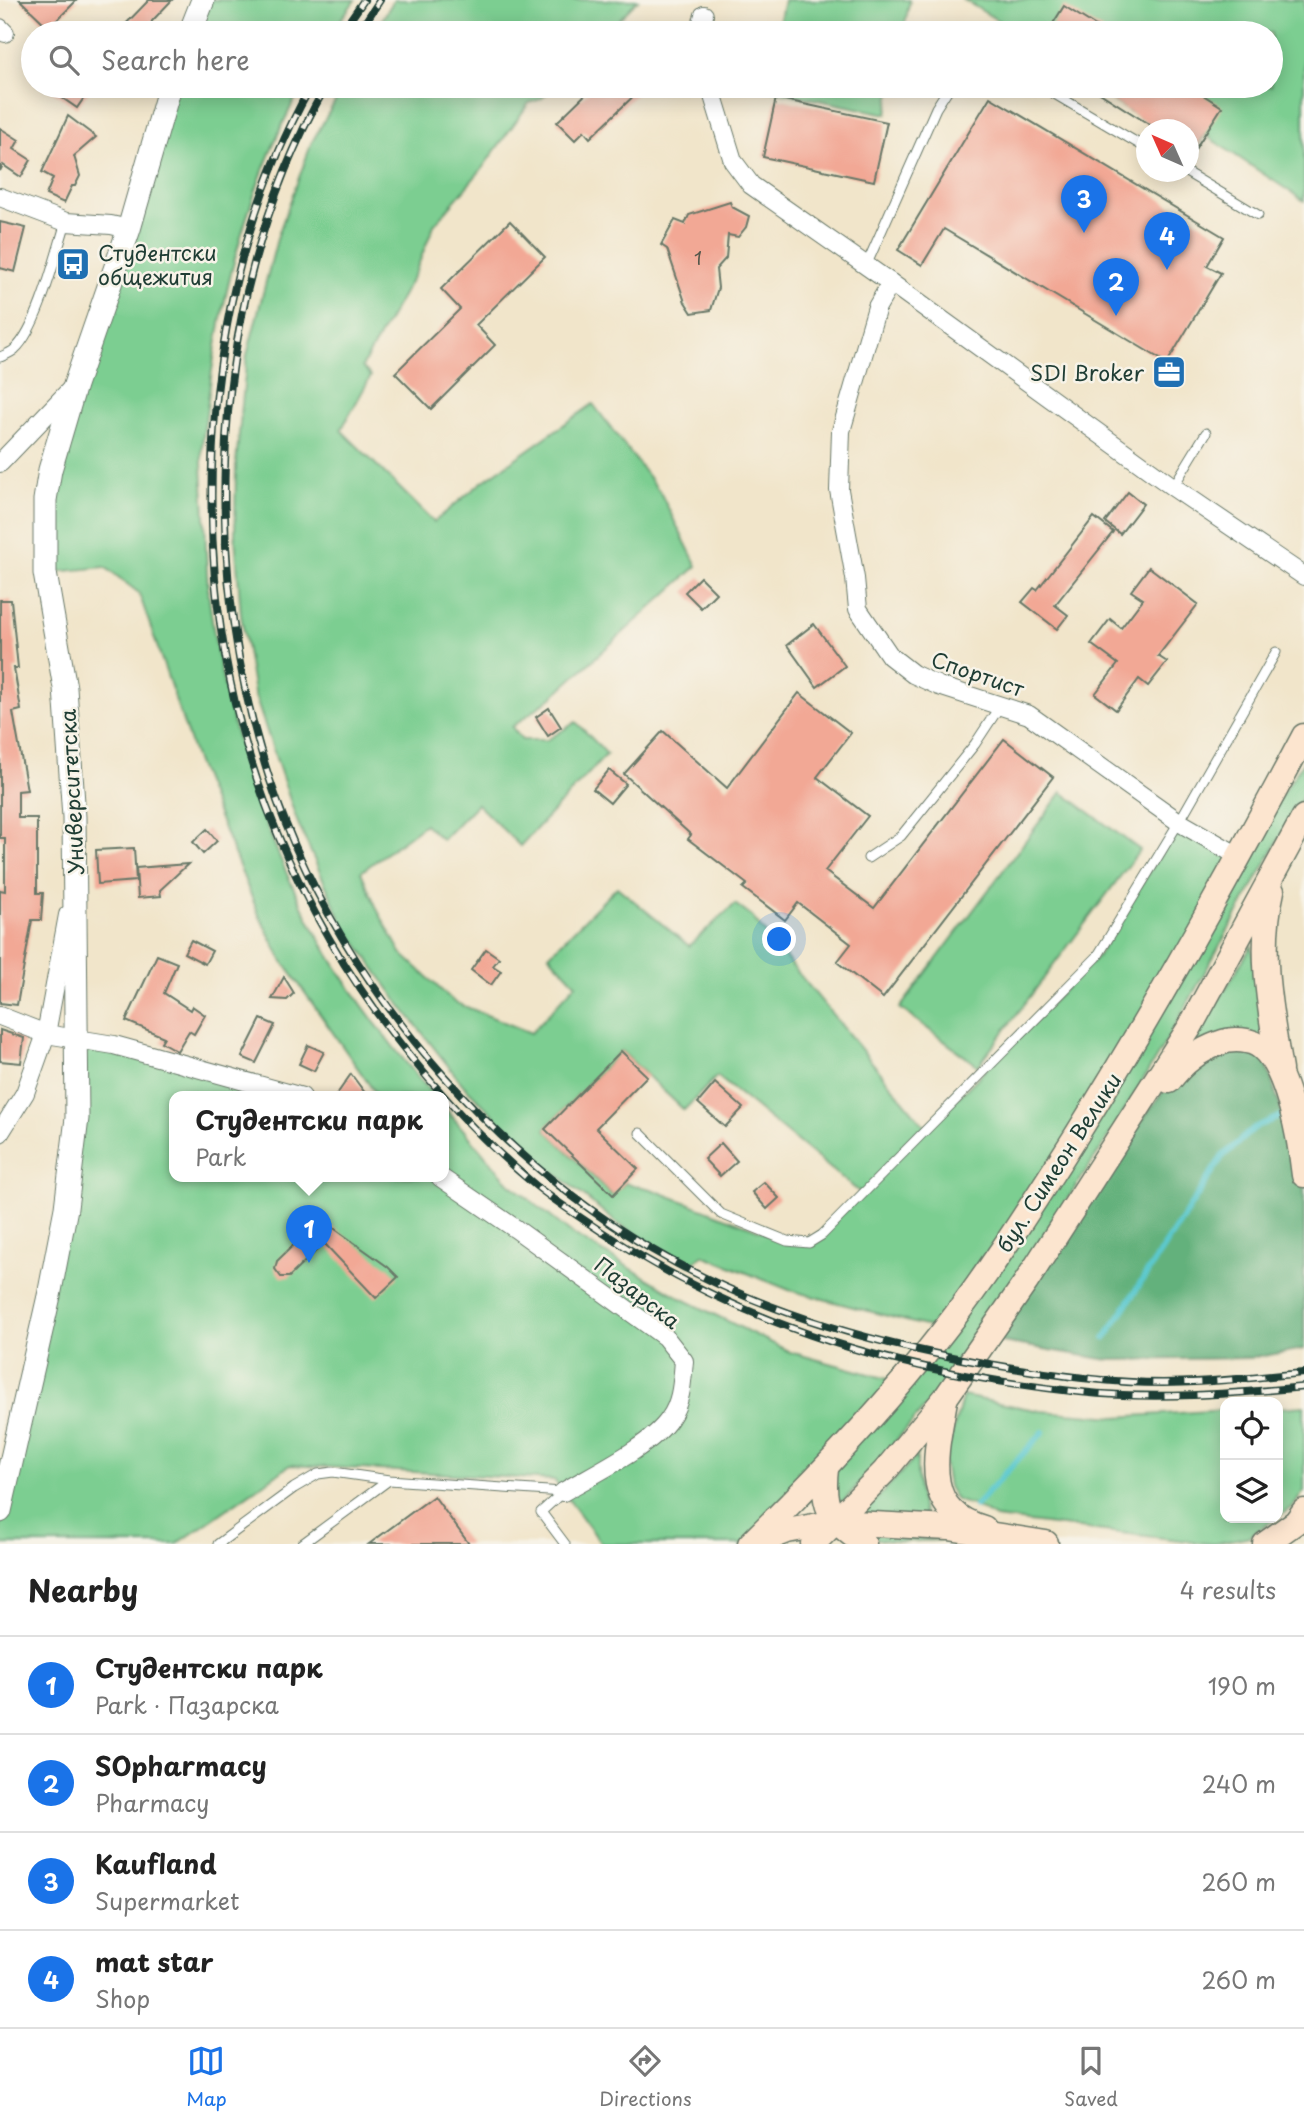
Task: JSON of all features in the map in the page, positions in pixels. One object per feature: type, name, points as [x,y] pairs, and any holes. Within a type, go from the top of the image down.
[{"type":"main road","name":"бул. Симеон Велики","points":[[750,1544],[867,1424],[944,1331],[1017,1229],[1126,1055],[1240,857],[1304,736]]},
{"type":"main road","name":"бул. Симеон Велики","points":[[813,1544],[884,1472],[946,1397],[1026,1282],[1190,1027],[1304,817]]},
{"type":"main road","points":[[1278,867],[1266,915],[1268,988],[1282,1077],[1303,1164]]},
{"type":"main road","points":[[1092,1179],[1184,1062],[1202,1050],[1226,1041],[1242,1040],[1261,1047],[1282,1077]]},
{"type":"main road","points":[[946,1397],[935,1478],[941,1495],[951,1509],[973,1525],[1048,1544]]},
{"type":"main road","points":[[826,1469],[824,1491],[827,1508],[835,1522],[864,1544]]},
{"type":"main road","points":[[1265,1544],[1296,1522],[1304,1511]]},
{"type":"main road","points":[[756,1544],[787,1531],[835,1522],[949,1528],[1048,1544]]},
{"type":"main road","points":[[1036,1544],[1048,1544]]},
{"type":"street","points":[[195,21],[203,0]]},
{"type":"street","points":[[702,21],[704,15]]},
{"type":"street","name":"Университетска","points":[[0,1511],[46,1310],[66,1208],[77,1118],[75,872],[65,688],[45,573],[45,500],[50,470],[75,385],[129,229],[167,98]]},
{"type":"street","points":[[719,98],[733,161],[751,185],[1173,487],[1304,576]]},
{"type":"street","points":[[0,197],[66,222],[129,229]]},
{"type":"street","name":"Спортист","points":[[891,283],[877,307],[841,430],[839,490],[858,609],[890,656],[913,674],[939,686],[1029,715],[1179,822],[1240,857]]},
{"type":"street","points":[[0,463],[75,385]]},
{"type":"street","points":[[1280,562],[1304,589]]},
{"type":"street","points":[[0,1133],[25,1093],[46,1034],[75,872]]},
{"type":"street","points":[[0,1016],[46,1034],[114,1045],[280,1091]]},
{"type":"street","name":"Пазарска","points":[[447,1182],[665,1337],[684,1361],[681,1394],[670,1419],[647,1442],[564,1492]]},
{"type":"lane","points":[[866,266],[942,98]]},
{"type":"lane","points":[[1061,98],[1136,142]]},
{"type":"lane","points":[[1199,180],[1258,215]]},
{"type":"lane","points":[[0,357],[14,350],[26,334],[37,311],[66,222]]},
{"type":"lane","points":[[1173,487],[1206,433]]},
{"type":"lane","points":[[640,1133],[722,1214],[787,1241],[809,1243],[822,1235],[1097,957],[1179,822],[1276,652]]},
{"type":"lane","points":[[868,858],[901,836],[975,744],[1001,704]]},
{"type":"lane","points":[[218,1544],[317,1474],[333,1472],[389,1480],[564,1492]]},
{"type":"lane","points":[[302,1544],[389,1480]]},
{"type":"lane","points":[[564,1492],[541,1512],[565,1544]]},
{"type":"green space","points":[[203,0],[355,0],[340,21],[195,21]]},
{"type":"green space","points":[[394,0],[638,0],[618,21],[381,21]]},
{"type":"green space","points":[[784,0],[910,0],[906,21],[780,21]]},
{"type":"green space","points":[[964,0],[1304,0],[1304,201],[1205,135],[1199,144],[1199,119],[1142,119],[1108,98],[1283,98],[1283,21],[999,21]]},
{"type":"green space","points":[[166,98],[296,98],[268,158],[254,196],[231,273],[215,352],[202,446],[209,598],[232,720],[257,800],[288,877],[319,939],[349,986],[430,1091],[374,1091],[282,960],[259,915],[197,763],[139,593],[105,567],[45,573],[45,500]]},
{"type":"green space","points":[[337,98],[542,98],[529,103],[481,170],[434,225],[415,273],[362,367],[371,376],[341,430],[434,522],[482,482],[593,404],[660,492],[697,566],[553,696],[512,727],[522,740],[547,740],[576,722],[607,754],[520,846],[477,804],[442,840],[425,824],[361,872],[401,953],[454,1002],[531,1033],[576,984],[549,955],[617,887],[689,946],[735,904],[752,917],[927,1129],[1097,957],[1179,822],[1240,857],[1304,761],[1304,794],[1170,1035],[1106,1141],[941,1389],[838,1508],[830,1486],[750,1544],[602,1544],[554,1480],[290,1465],[177,1544],[0,1544],[0,1511],[49,1296],[77,1039],[279,1091],[169,1091],[169,1182],[449,1182],[449,1113],[509,1183],[572,1234],[681,1298],[790,1352],[902,1383],[944,1331],[789,1290],[703,1255],[690,1265],[617,1223],[543,1163],[464,1086],[402,1007],[343,924],[297,821],[254,693],[241,615],[235,536],[236,463],[247,355],[278,235],[312,142]],"holes":[[[621,1051],[684,1110],[717,1076],[863,1195],[809,1243],[787,1241],[651,1189],[625,1183],[612,1195],[545,1129]]]},
{"type":"green space","points":[[809,98],[890,98],[887,114]]},
{"type":"green space","points":[[1062,792],[1140,850],[978,1066],[900,1008]]},
{"type":"green space","points":[[1252,945],[1265,1043],[1192,1044]]},
{"type":"green space","points":[[1261,1047],[1304,1181],[1304,1349],[1252,1358],[1108,1360],[985,1339],[1184,1062],[1202,1050]]},
{"type":"green space","points":[[963,1396],[1040,1411],[1116,1417],[1220,1410],[1220,1523],[1270,1523],[1250,1536],[1213,1544],[995,1518],[975,1506],[956,1500],[948,1487],[944,1462]]},
{"type":"green space","points":[[1304,1406],[1304,1491],[1293,1507],[1283,1514],[1283,1460],[1283,1408]]},
{"type":"green space","points":[[917,1455],[918,1488],[926,1521],[862,1515]]},
{"type":"green space","points":[[855,1532],[941,1540],[908,1542],[875,1539]]},
{"type":"building","points":[[20,0],[77,0],[56,21],[42,21]]},
{"type":"building","points":[[149,0],[172,0],[152,21],[129,21]]},
{"type":"building","points":[[1064,6],[1088,21],[1055,21]]},
{"type":"building","points":[[62,98],[84,98],[77,108]]},
{"type":"building","points":[[582,98],[632,98],[590,138],[584,131],[575,140],[557,122]]},
{"type":"building","points":[[776,98],[887,122],[874,181],[763,157]]},
{"type":"building","points":[[989,98],[1224,237],[1207,266],[1221,273],[1167,363],[944,229],[922,265],[898,250]]},
{"type":"building","points":[[1108,98],[1208,98],[1222,107],[1199,143],[1199,119],[1141,119]]},
{"type":"building","points":[[68,116],[96,137],[74,156],[80,176],[64,203],[46,195],[53,178],[42,172]]},
{"type":"building","points":[[0,128],[19,140],[14,149],[31,160],[21,177],[3,165],[0,171]]},
{"type":"building","points":[[730,202],[732,207],[749,216],[746,227],[738,237],[728,235],[726,258],[716,269],[718,288],[711,310],[692,313],[685,302],[667,249],[661,245],[675,220],[685,224],[689,215]]},
{"type":"building","points":[[510,221],[545,257],[476,325],[495,345],[431,409],[395,373],[460,309],[441,289]]},
{"type":"building","points":[[0,222],[26,228],[15,272],[0,268]]},
{"type":"building","points":[[1128,492],[1143,504],[1120,534],[1105,522]]},
{"type":"building","points":[[1094,517],[1113,532],[1055,605],[1068,615],[1057,629],[1022,602],[1034,588],[1037,590]]},
{"type":"building","points":[[1149,567],[1198,604],[1158,656],[1167,662],[1148,686],[1139,679],[1116,710],[1095,694],[1118,664],[1091,644],[1110,619],[1121,628],[1143,599],[1131,591]]},
{"type":"building","points":[[700,577],[716,593],[701,608],[685,592]]},
{"type":"building","points":[[0,600],[11,600],[18,668],[14,668],[21,710],[13,712],[27,790],[18,791],[18,818],[37,818],[37,893],[43,893],[41,920],[32,920],[17,1005],[0,1003],[0,890],[5,891],[5,838],[0,838]]},
{"type":"building","points":[[814,624],[845,666],[817,687],[787,645]]},
{"type":"building","points":[[799,693],[851,733],[817,777],[868,816],[825,871],[874,908],[1004,739],[1053,777],[883,998],[837,962],[851,944],[798,903],[785,920],[743,888],[747,884],[688,839],[691,835],[624,774],[663,731],[727,788]]},
{"type":"building","points":[[549,708],[561,727],[548,736],[536,717]]},
{"type":"building","points":[[609,770],[626,784],[610,803],[593,789]]},
{"type":"building","points":[[207,829],[217,841],[203,854],[193,842]]},
{"type":"building","points":[[134,848],[136,881],[98,884],[96,850]]},
{"type":"building","points":[[188,864],[160,890],[161,896],[138,898],[136,868]]},
{"type":"building","points":[[191,940],[212,951],[205,964],[184,953]]},
{"type":"building","points":[[486,949],[499,958],[493,966],[501,971],[491,985],[471,970]]},
{"type":"building","points":[[157,955],[177,963],[164,993],[190,1010],[192,1006],[205,1015],[194,1034],[189,1031],[177,1051],[161,1042],[164,1037],[126,1021]]},
{"type":"building","points":[[284,977],[294,993],[287,1000],[272,999]]},
{"type":"building","points":[[261,1019],[275,1025],[256,1063],[242,1057]]},
{"type":"building","points":[[0,1030],[24,1038],[21,1063],[0,1061]]},
{"type":"building","points":[[308,1045],[324,1052],[314,1071],[299,1064]]},
{"type":"building","points":[[621,1051],[647,1076],[596,1128],[638,1169],[613,1195],[545,1129]]},
{"type":"building","points":[[351,1074],[364,1091],[339,1091]]},
{"type":"building","points":[[715,1083],[743,1108],[725,1127],[698,1103]]},
{"type":"building","points":[[721,1143],[737,1161],[720,1176],[704,1159]]},
{"type":"building","points":[[764,1182],[779,1198],[767,1209],[752,1192]]},
{"type":"building","points":[[311,1217],[321,1219],[398,1277],[376,1298],[324,1243],[289,1277],[281,1277],[275,1269],[277,1261],[309,1230]]},
{"type":"building","points":[[434,1496],[469,1544],[369,1544]]},
{"type":"waterway","points":[[1105,1338],[1222,1157],[1254,1128],[1288,1113]]},
{"type":"waterway","points":[[975,1506],[1043,1432]]},
{"type":"railway","points":[[349,21],[364,0]]},
{"type":"railway","points":[[366,21],[380,0]]},
{"type":"railway","points":[[305,98],[259,202],[227,325],[213,452],[215,579],[222,638],[248,752],[289,861],[344,964],[377,1013],[439,1091]]},
{"type":"railway","points":[[320,98],[284,173],[253,266],[234,363],[225,462],[227,561],[239,660],[262,755],[295,846],[324,906],[359,965],[399,1021],[490,1125],[541,1171],[595,1212],[651,1249],[693,1272],[781,1310],[872,1339],[919,1350],[1069,1376],[1163,1383],[1304,1373]]},
{"type":"railway","points":[[449,1101],[513,1166],[543,1191],[602,1232],[715,1296],[772,1321],[831,1342],[952,1373],[1080,1392],[1164,1396],[1304,1387]]},
{"type":"place","name":"Kaufland","points":[[1084,233]]},
{"type":"place","name":"Студентски общежития","points":[[73,264]]},
{"type":"place","name":"mat star","points":[[1167,270]]},
{"type":"place","name":"SOpharmacy","points":[[1116,316]]},
{"type":"place","name":"SDI Broker","points":[[1169,372]]},
{"type":"place","name":"Студентски парк","points":[[309,1263]]}]
